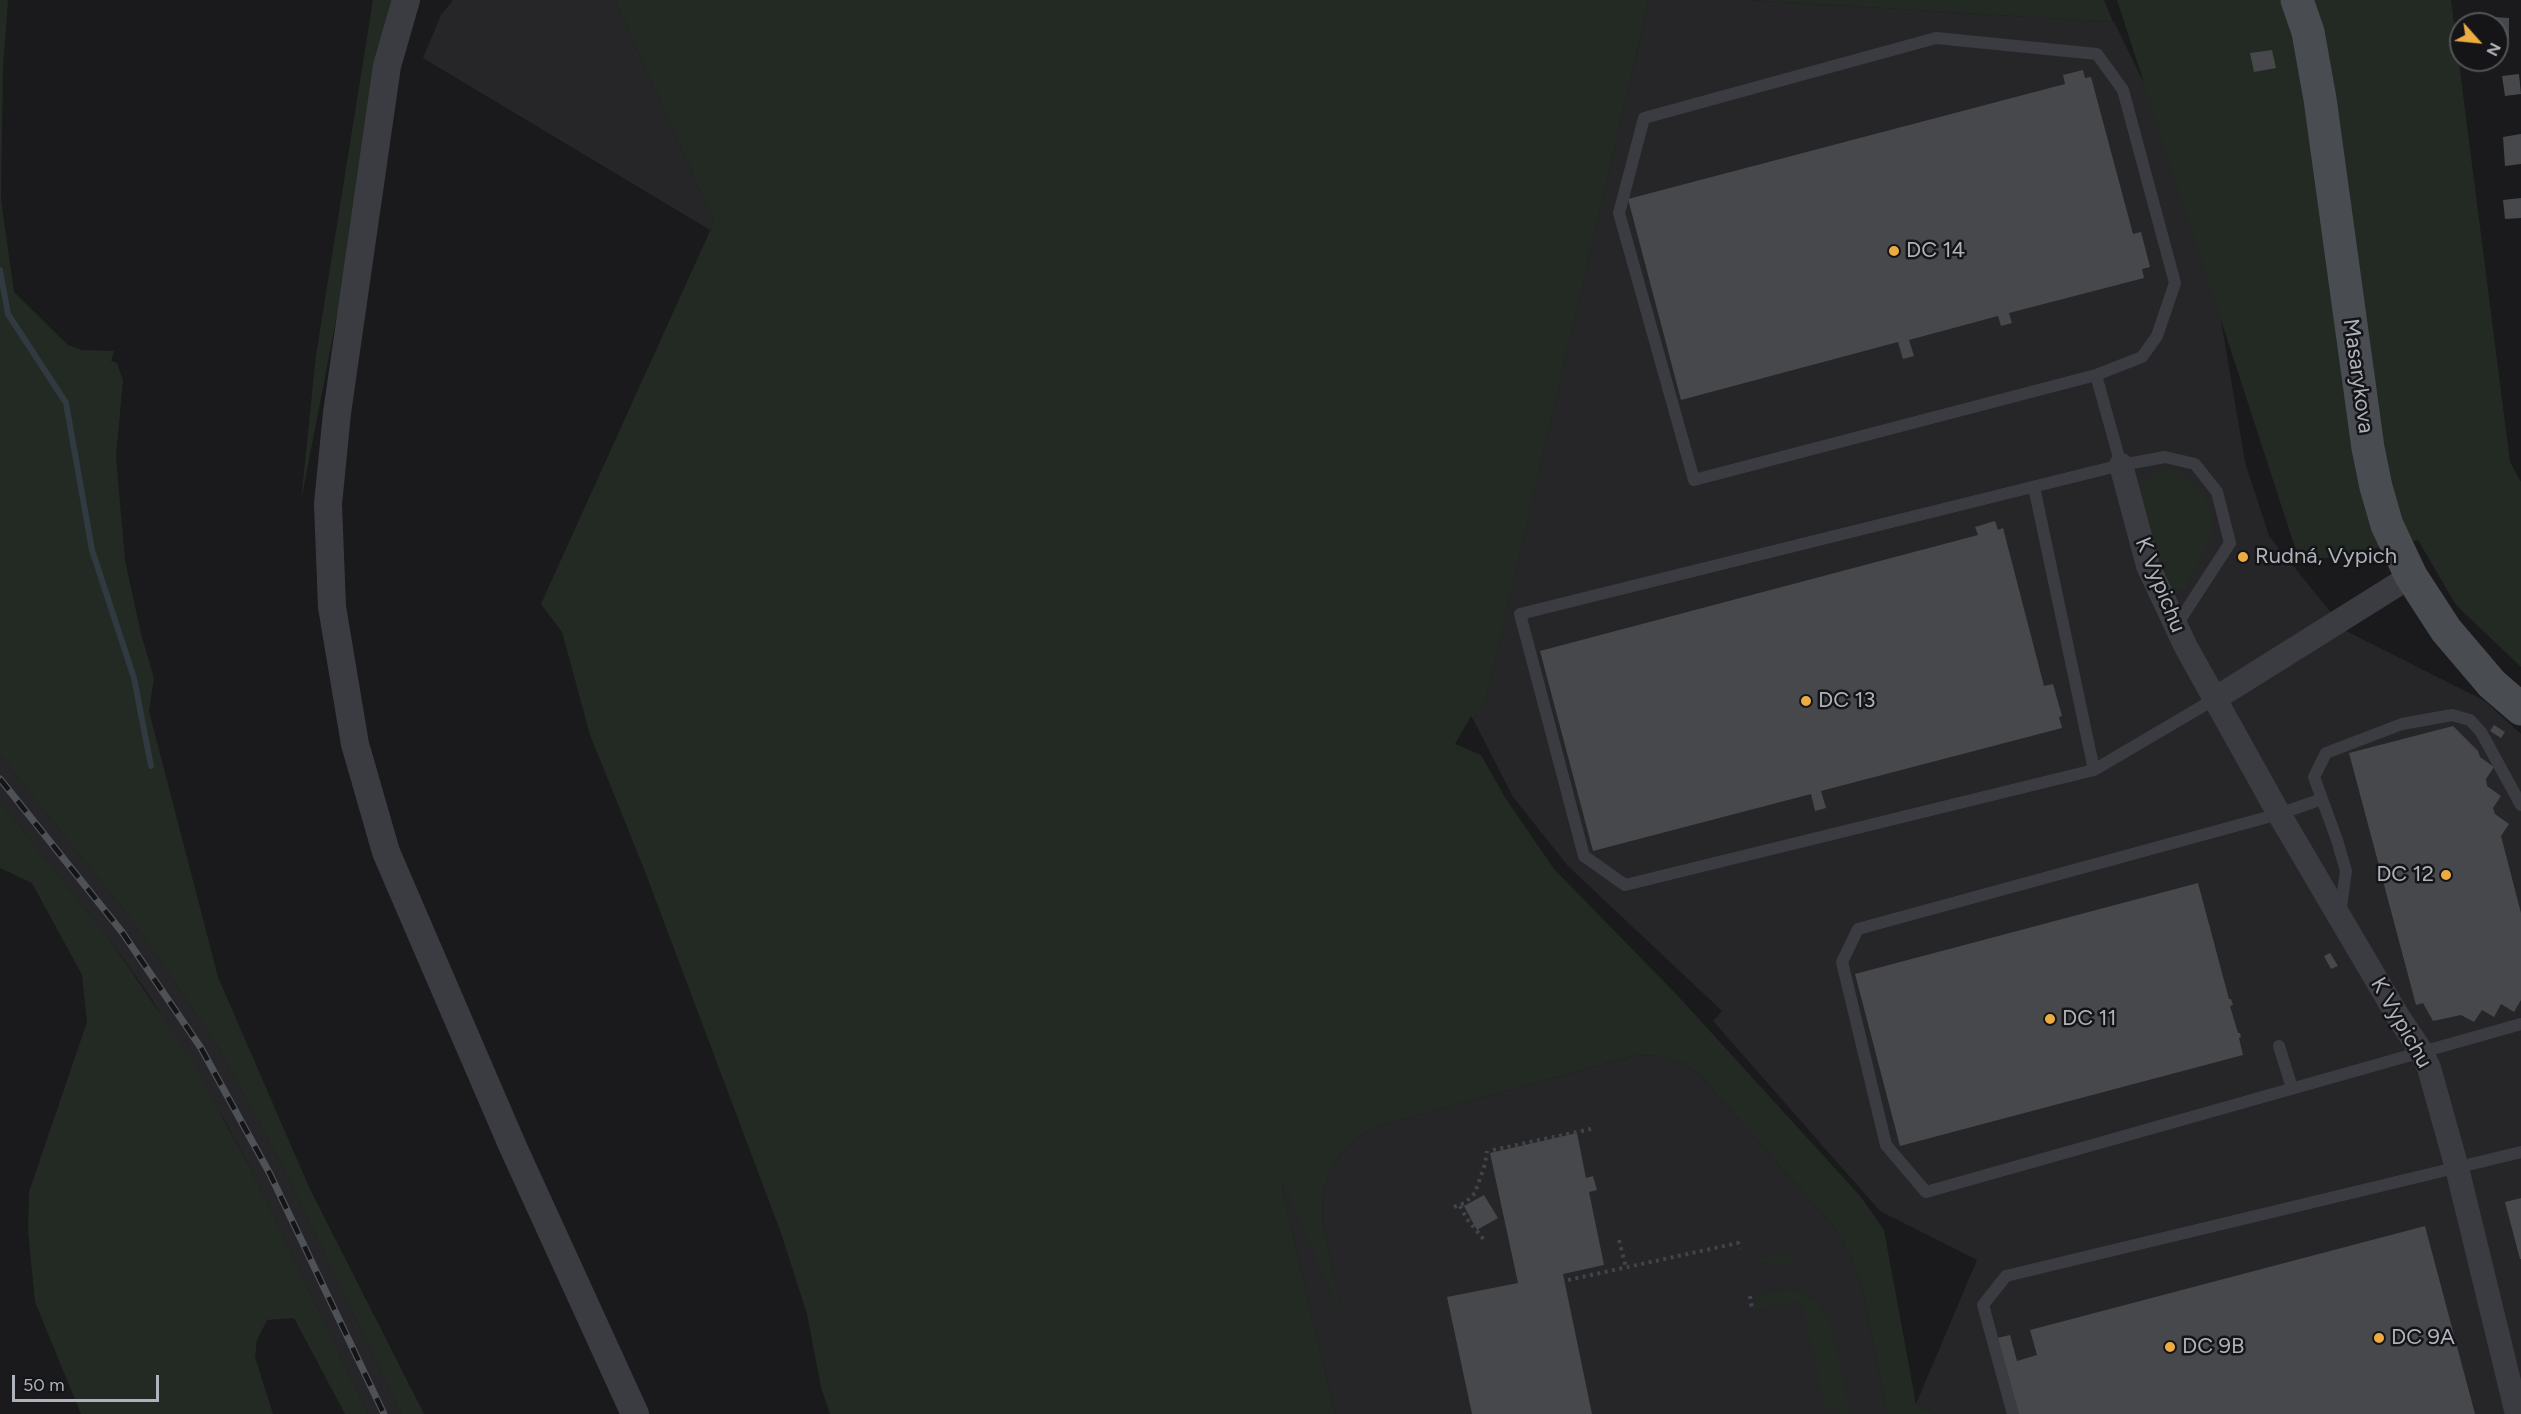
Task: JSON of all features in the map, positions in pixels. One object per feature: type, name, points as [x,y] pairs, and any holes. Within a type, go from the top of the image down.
[{"type":"main road","name":"Masarykova","points":[[2297,0],[2308,32],[2320,99],[2368,448],[2387,525],[2411,576],[2446,630],[2469,660],[2521,709]]},
{"type":"street","points":[[406,0],[387,66],[337,413],[328,504],[332,608],[355,744],[386,852],[513,1147],[635,1414]]},
{"type":"street","name":"K Vypichu","points":[[2121,465],[2148,566],[2213,700],[2340,918],[2421,1051],[2457,1168],[2517,1414]]},
{"type":"street","points":[[2213,700],[2411,576]]},
{"type":"lane","points":[[1936,38],[2097,54],[2123,90],[2175,283],[2157,336],[2142,357],[2096,375],[1694,480],[1619,213],[1644,118],[1936,38]]},
{"type":"lane","points":[[2096,375],[2121,465]]},
{"type":"lane","points":[[2176,627],[2230,543],[2217,492],[2195,464],[2165,457],[2121,465],[1520,614],[1584,856],[1625,885],[2094,770],[2213,700]]},
{"type":"lane","points":[[2034,487],[2094,770]]},
{"type":"lane","points":[[2340,918],[2346,871],[2314,777],[2326,753],[2402,724],[2452,715],[2470,720],[2481,732],[2521,805]]},
{"type":"lane","points":[[2322,799],[2279,814],[1858,929],[1842,962],[1886,1145],[1926,1192],[2521,1024]]},
{"type":"lane","points":[[2279,1046],[2292,1088]]},
{"type":"lane","points":[[2013,1414],[1983,1305],[2006,1276],[2521,1152]]},
{"type":"path","points":[[1454,1207],[1460,1206],[1475,1193],[1476,1184],[1490,1150],[1591,1129]]},
{"type":"path","points":[[1460,1206],[1485,1241]]},
{"type":"path","points":[[1619,1240],[1626,1268]]},
{"type":"path","points":[[1568,1280],[1738,1244],[1740,1249]]},
{"type":"path","points":[[1750,1296],[1752,1309]]},
{"type":"shaded area","points":[[0,0],[8,0],[3,68],[1,199],[14,292],[68,345],[82,350],[114,351],[111,361],[117,363],[123,380],[116,457],[125,560],[141,634],[154,678],[149,711],[218,977],[309,1187],[424,1414],[401,1414],[283,1167],[214,1040],[134,923],[0,755]]},
{"type":"shaded area","points":[[373,0],[402,0],[368,155],[301,501],[316,355]]},
{"type":"shaded area","points":[[453,0],[615,0],[714,222],[710,230],[423,58],[441,15]]},
{"type":"shaded area","points":[[615,0],[1649,0],[1485,703],[1473,719],[1471,716],[1455,744],[1481,755],[1506,799],[1554,869],[1678,996],[1861,1197],[1884,1230],[1916,1404],[1935,1414],[1887,1414],[1862,1285],[1850,1255],[1835,1228],[1698,1073],[1685,1064],[1654,1055],[1633,1056],[1378,1126],[1358,1137],[1342,1152],[1330,1171],[1323,1192],[1322,1218],[1343,1320],[1283,1182],[1282,1189],[1335,1414],[830,1414],[821,1387],[807,1314],[781,1233],[644,869],[590,735],[562,632],[541,604],[714,222]]},
{"type":"shaded area","points":[[1649,0],[1750,0],[2114,22],[2177,150],[2206,232],[2245,462],[2269,536],[2346,631],[2485,701],[2521,734],[2521,1414],[1935,1414],[1916,1404],[1977,1260],[1880,1211],[1713,1021],[1722,1011],[1568,866],[1513,797],[1473,719],[1485,702]]},
{"type":"shaded area","points":[[1751,0],[2104,0],[2113,22]]},
{"type":"shaded area","points":[[2117,0],[2451,0],[2453,12],[2449,12],[2449,72],[2460,72],[2510,462],[2521,482],[2521,667],[2456,605],[2418,540],[2300,563]]},
{"type":"shaded area","points":[[2166,469],[2182,474],[2199,488],[2212,513],[2212,529],[2204,552],[2185,587],[2175,592],[2163,588],[2140,491],[2154,474]]},
{"type":"shaded area","points":[[0,755],[134,923],[214,1040],[283,1167],[401,1414],[368,1414],[257,1181],[224,1119],[149,995],[110,940],[0,802]]},
{"type":"shaded area","points":[[0,802],[110,940],[189,1056],[257,1181],[368,1414],[345,1414],[294,1318],[267,1320],[257,1340],[255,1357],[273,1414],[81,1414],[35,1302],[28,1232],[29,1192],[87,1022],[82,975],[32,883],[0,868]]},
{"type":"shaded area","points":[[1654,1055],[1685,1064],[1698,1073],[1835,1228],[1850,1255],[1862,1285],[1887,1414],[1335,1414],[1282,1189],[1283,1181],[1342,1316],[1322,1218],[1323,1192],[1330,1171],[1342,1152],[1358,1137],[1378,1126],[1633,1056]]},
{"type":"shaded area","points":[[1786,1253],[1799,1266],[1771,1261],[1753,1264],[1752,1260]]},
{"type":"shaded area","points":[[1790,1290],[1800,1292],[1815,1301],[1828,1319],[1850,1414],[1838,1414],[1837,1409],[1826,1411],[1802,1301],[1756,1309],[1754,1295]]},
{"type":"building","points":[[2272,50],[2276,68],[2254,72],[2250,53]]},
{"type":"building","name":"DC 14","points":[[2083,70],[2085,78],[2091,77],[2133,234],[2141,232],[2150,267],[2142,269],[2144,278],[2009,313],[2012,323],[2001,326],[1998,316],[1909,340],[1914,356],[1903,359],[1898,342],[1681,400],[1628,199],[2065,84],[2063,75]]},
{"type":"building","points":[[2519,74],[2521,94],[2505,96],[2502,76]]},
{"type":"building","points":[[2521,134],[2521,164],[2505,166],[2503,137]]},
{"type":"building","points":[[2521,198],[2521,218],[2505,219],[2503,200]]},
{"type":"building","name":"DC 13","points":[[1995,521],[1998,530],[2003,528],[2044,686],[2053,684],[2062,716],[2059,717],[2062,728],[1821,791],[1826,808],[1815,811],[1811,794],[1593,851],[1540,651],[1978,535],[1975,527]]},
{"type":"building","points":[[2494,725],[2505,732],[2501,738],[2490,731]]},
{"type":"building","name":"DC 12","points":[[2453,726],[2478,751],[2480,757],[2494,767],[2486,779],[2487,786],[2501,796],[2493,808],[2495,814],[2509,824],[2501,836],[2521,913],[2521,1000],[2514,1012],[2501,1004],[2494,1017],[2482,1010],[2474,1022],[2461,1015],[2433,1021],[2423,1003],[2416,1005],[2349,753]]},
{"type":"building","name":"DC 11","points":[[2198,883],[2229,999],[2233,1005],[2230,1006],[2238,1033],[2240,1033],[2243,1055],[1900,1146],[1855,974]]},
{"type":"building","points":[[2330,953],[2338,966],[2331,969],[2324,956]]},
{"type":"building","points":[[1577,1133],[1586,1178],[1593,1176],[1597,1190],[1589,1192],[1604,1265],[1563,1274],[1592,1414],[1472,1414],[1447,1297],[1518,1283],[1490,1153]]},
{"type":"building","points":[[1484,1195],[1498,1218],[1477,1230],[1464,1206]]},
{"type":"building","points":[[2521,1198],[2521,1259],[2520,1259],[2505,1202]]},
{"type":"building","points":[[2425,1226],[2475,1414],[2017,1414],[1997,1338],[2010,1335],[2017,1361],[2037,1355],[2030,1330]]},
{"type":"waterway","points":[[0,270],[8,314],[66,403],[92,550],[134,678],[151,766]]},
{"type":"railway","points":[[0,779],[122,932],[201,1048],[270,1174],[384,1414]]},
{"type":"place","name":"DC 14","points":[[1894,251]]},
{"type":"place","name":"Rudná, Vypich","points":[[2243,557]]},
{"type":"place","name":"DC 13","points":[[1806,701]]},
{"type":"place","name":"DC 12","points":[[2446,875]]},
{"type":"place","name":"DC 11","points":[[2050,1019]]},
{"type":"place","name":"DC 9A","points":[[2379,1338]]},
{"type":"place","name":"DC 9B","points":[[2170,1347]]}]
